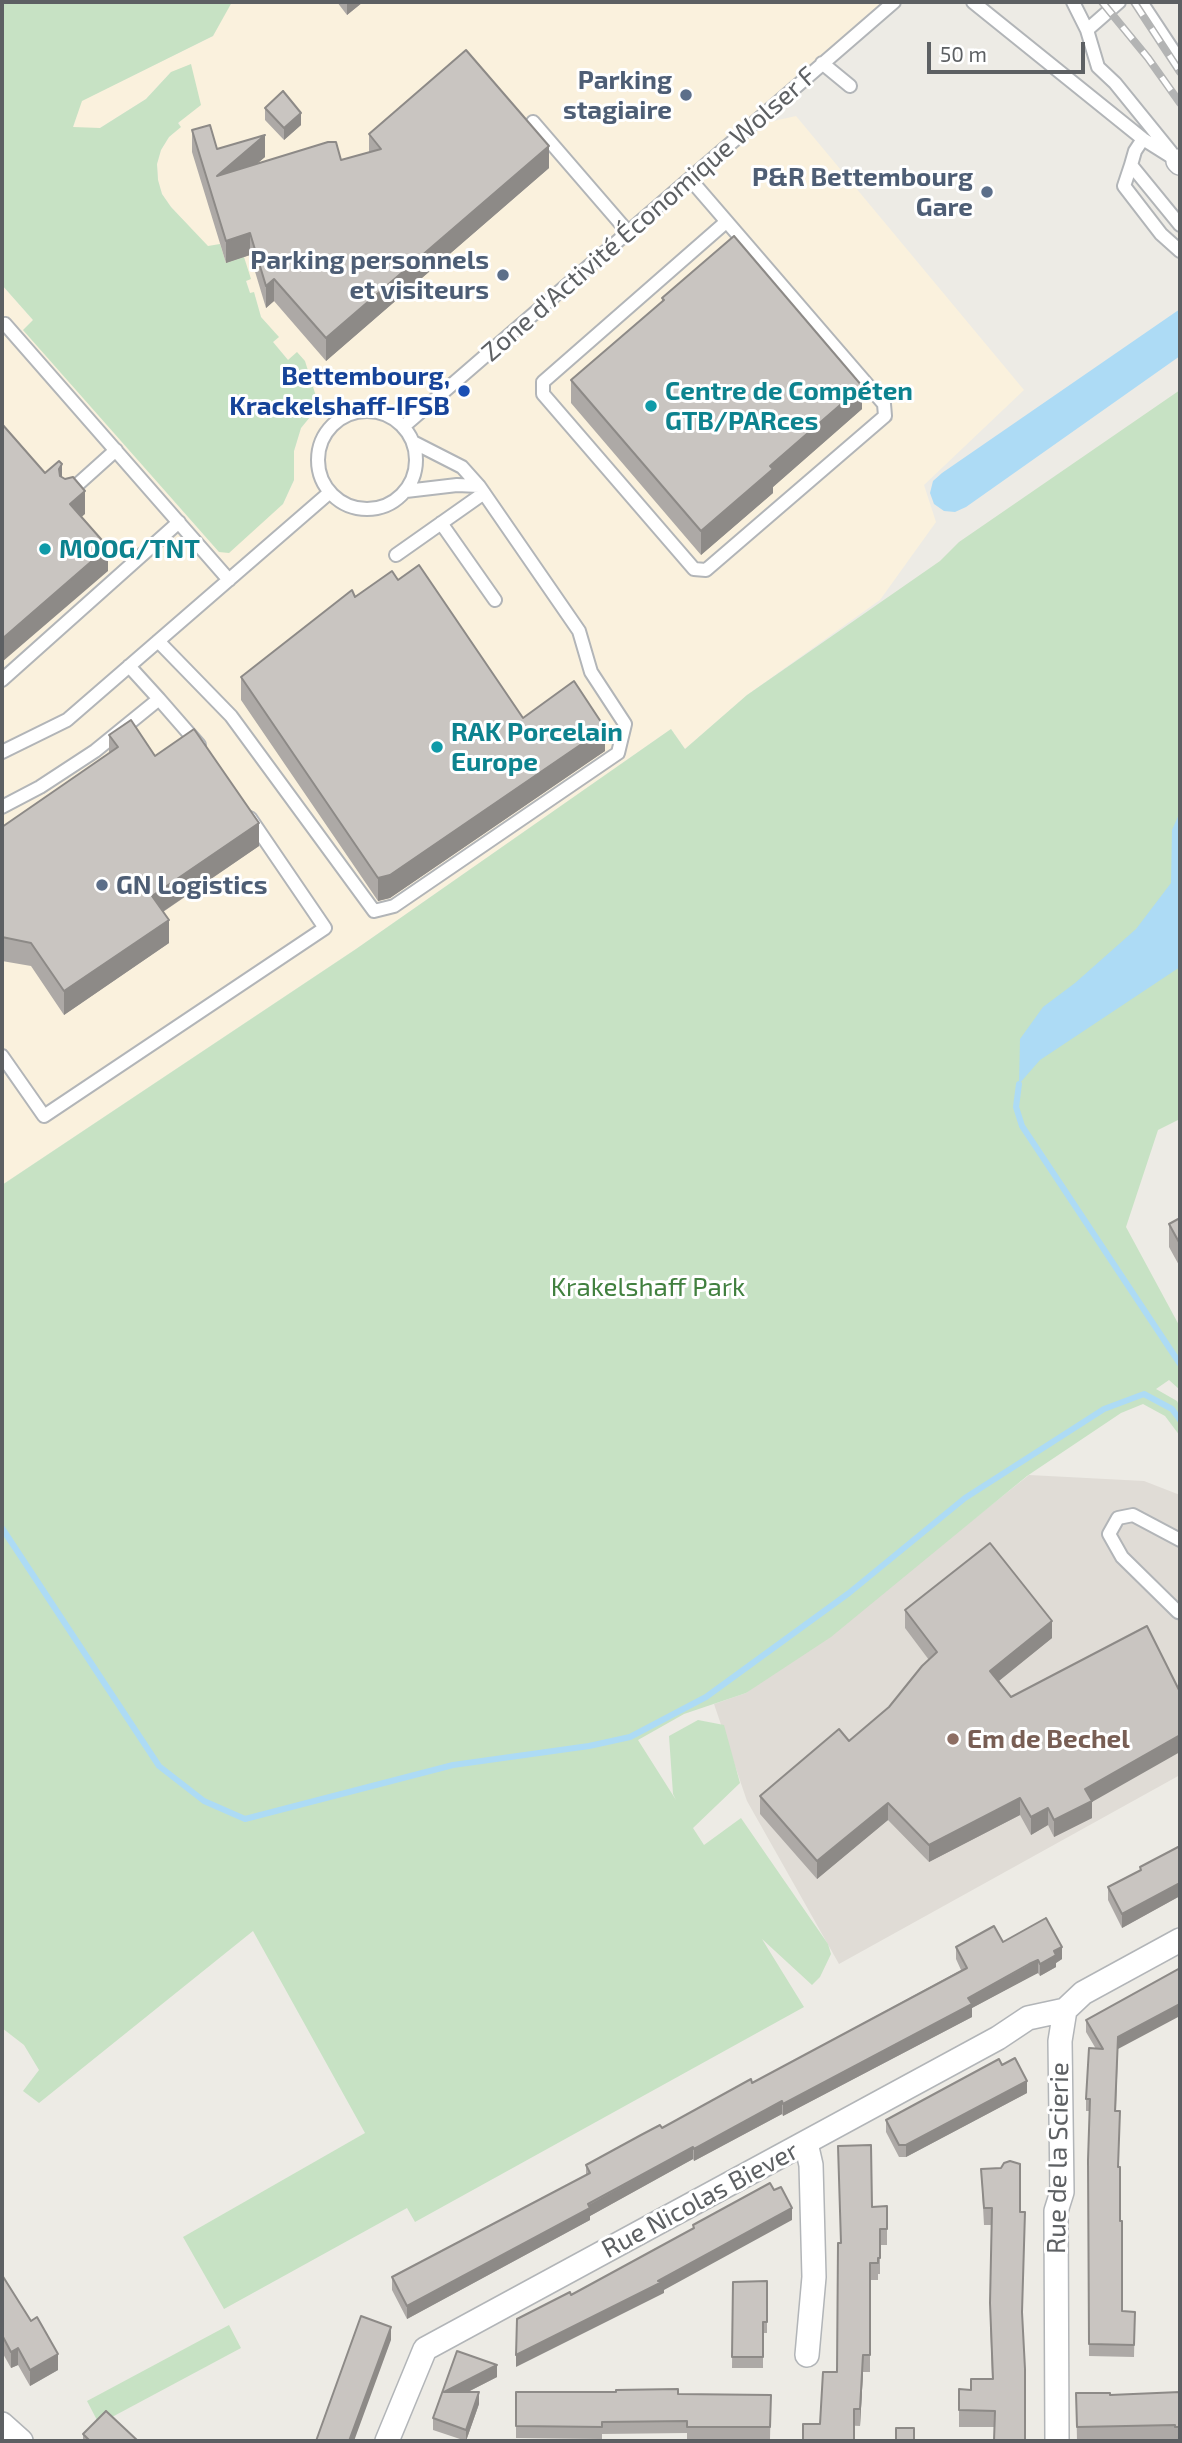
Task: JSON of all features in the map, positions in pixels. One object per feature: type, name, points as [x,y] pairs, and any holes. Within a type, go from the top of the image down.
[{"type":"street","points":[[1065,2010],[1083,1993],[1180,1940]]},
{"type":"street","name":"Rue Nicolas Biever","points":[[387,2441],[425,2349],[998,2038],[1028,2018],[1065,2010]]},
{"type":"street","name":"Rue de la Scierie","points":[[1057,2441],[1056,2211],[1062,2192],[1060,2041],[1065,2010]]},
{"type":"street","points":[[806,2143],[811,2165],[814,2277],[807,2354]]},
{"type":"street","points":[[2,2424],[21,2441]]},
{"type":"lane","name":"Zone d'Activité Économique Wolser F","points":[[403,426],[894,2]]},
{"type":"lane","points":[[973,2],[1143,139],[1179,162]]},
{"type":"lane","points":[[1073,2],[1087,30],[1098,66],[1179,162]]},
{"type":"lane","points":[[1087,30],[1119,2]]},
{"type":"lane","points":[[1141,2],[1180,61]]},
{"type":"lane","points":[[822,63],[850,86]]},
{"type":"lane","points":[[533,122],[628,232]]},
{"type":"lane","points":[[1143,139],[1135,151],[1124,186],[1161,234],[1180,251]]},
{"type":"lane","points":[[1131,165],[1180,226]]},
{"type":"lane","points":[[690,179],[884,404],[885,416],[706,570],[694,569],[658,528],[543,394],[543,382],[726,222]]},
{"type":"lane","points":[[2,326],[5,324],[229,580]]},
{"type":"lane","points":[[361,411],[377,412],[391,417],[403,426],[413,442],[417,458],[414,476],[406,491],[393,503],[377,509],[359,510],[342,504],[329,493],[321,480],[317,465],[318,449],[324,435],[334,423],[347,415],[361,411]]},
{"type":"lane","points":[[158,641],[231,716],[374,911],[394,906],[618,753],[625,724],[591,672],[579,631],[481,490],[462,467],[413,442]]},
{"type":"lane","points":[[67,494],[116,450]]},
{"type":"lane","points":[[406,491],[457,485],[481,490]]},
{"type":"lane","points":[[396,555],[481,490]]},
{"type":"lane","points":[[2,752],[67,720],[329,493]]},
{"type":"lane","points":[[2,680],[179,522]]},
{"type":"lane","points":[[441,523],[495,600]]},
{"type":"lane","points":[[129,667],[209,758]]},
{"type":"lane","points":[[2,807],[40,787],[95,751],[159,699]]},
{"type":"lane","points":[[2,1056],[44,1116],[325,928],[240,804]]},
{"type":"lane","points":[[1180,1539],[1133,1515],[1118,1518],[1109,1534],[1122,1557],[1180,1611]]},
{"type":"shaded area","points":[[231,2],[894,2],[751,126],[796,116],[1024,390],[924,485],[936,522],[880,600],[747,695],[685,749],[671,729],[356,949],[2,1185],[2,285],[33,320],[23,330],[219,552],[283,504],[294,480],[294,451],[301,428],[319,406],[273,342],[278,337],[261,317],[254,293],[250,293],[246,280],[250,279],[208,247],[162,194],[157,164],[169,137],[180,127],[171,72],[146,99],[100,128],[73,128],[81,101],[213,36]]},
{"type":"shaded area","name":"Em de Bechel","points":[[1029,1475],[1144,1481],[1180,1495],[1180,1775],[839,1964],[747,1801],[714,1704],[746,1693]]},
{"type":"green space","points":[[2,2],[232,2],[213,36],[82,101],[73,127],[100,128],[146,99],[171,72],[191,64],[201,105],[178,123],[181,127],[169,137],[161,150],[157,164],[162,194],[208,246],[220,244],[226,263],[244,257],[251,279],[246,281],[250,293],[254,292],[261,317],[279,337],[273,342],[288,360],[297,352],[305,361],[319,406],[301,428],[294,451],[294,480],[283,504],[229,553],[219,552],[23,330],[33,320],[2,285]]},
{"type":"green space","name":"Krakelshaff Park","points":[[1180,390],[1180,1119],[1158,1130],[1126,1227],[1180,1327],[1180,1390],[1169,1380],[1156,1389],[1177,1401],[1180,1407],[1180,1436],[1165,1416],[1143,1404],[1121,1413],[1027,1476],[831,1637],[746,1693],[684,1714],[638,1740],[676,1800],[673,1794],[669,1736],[698,1720],[724,1725],[740,1783],[693,1828],[704,1845],[741,1818],[828,1944],[831,1954],[820,1977],[812,1985],[762,1939],[804,2007],[415,2222],[407,2208],[224,2309],[183,2237],[365,2133],[253,1931],[39,2103],[23,2091],[39,2070],[24,2045],[2,2028],[2,1185],[356,949],[671,729],[685,749],[747,695],[940,561],[959,542]]},
{"type":"green space","points":[[229,2325],[241,2348],[99,2424],[87,2401]]},
{"type":"water","points":[[1180,309],[1180,356],[966,507],[955,512],[944,511],[934,504],[930,493],[933,481],[942,473]]},
{"type":"water","points":[[1180,812],[1180,967],[1040,1060],[1019,1084],[1020,1039],[1043,1007],[1075,983],[1136,929],[1171,883],[1172,830]]},
{"type":"building","points":[[466,50],[549,146],[326,338],[274,279],[266,286],[250,233],[226,241],[192,130],[210,125],[217,149],[265,135],[217,176],[328,142],[336,142],[341,160],[381,149],[369,134]]},
{"type":"building","points":[[283,91],[301,113],[284,128],[265,108]]},
{"type":"building","name":"Centre de Compéten GTB/PARces","points":[[734,236],[862,386],[770,466],[773,469],[701,531],[571,380]]},
{"type":"building","name":"MOOG/TNT","points":[[2,424],[45,473],[59,461],[62,464],[59,469],[60,476],[65,479],[73,477],[85,491],[70,504],[108,547],[2,639]]},
{"type":"building","name":"RAK Porcelain Europe","points":[[419,565],[523,718],[574,681],[605,728],[390,875],[378,878],[241,677],[352,590],[355,597],[392,571],[398,580]]},
{"type":"building","name":"GN Logistics","points":[[131,720],[155,756],[194,729],[259,823],[152,896],[169,920],[64,991],[31,943],[2,937],[2,827],[118,747],[109,735]]},
{"type":"building","points":[[1180,1218],[1180,1244],[1169,1224]]},
{"type":"building","points":[[990,1543],[1052,1621],[990,1671],[1011,1697],[1147,1626],[1180,1692],[1180,1735],[1085,1789],[1092,1801],[1054,1820],[1048,1808],[1031,1817],[1020,1798],[929,1845],[888,1803],[817,1861],[760,1796],[839,1729],[849,1741],[889,1707],[937,1652],[905,1610]]},
{"type":"building","points":[[1180,1846],[1180,1883],[1122,1914],[1108,1887]]},
{"type":"building","points":[[1046,1918],[1062,1947],[1054,1951],[1056,1955],[1040,1964],[1038,1960],[1029,1964],[968,1998],[972,2004],[783,2104],[782,2101],[694,2149],[693,2147],[588,2204],[590,2208],[407,2306],[392,2277],[590,2173],[586,2165],[641,2135],[660,2125],[662,2128],[751,2079],[752,2083],[967,1968],[956,1947],[994,1926],[1003,1942]]},
{"type":"building","points":[[1180,1968],[1180,2004],[1118,2037],[1115,2111],[1120,2111],[1118,2167],[1122,2221],[1122,2311],[1135,2312],[1134,2345],[1089,2344],[1090,2099],[1086,2099],[1089,2048],[1103,2049],[1086,2020]]},
{"type":"building","points":[[1015,2058],[1027,2081],[906,2145],[899,2145],[886,2120],[999,2059],[1002,2065]]},
{"type":"building","points":[[871,2145],[872,2207],[887,2206],[887,2229],[880,2229],[878,2263],[870,2263],[870,2355],[863,2355],[860,2409],[854,2409],[854,2441],[803,2441],[803,2424],[820,2424],[823,2372],[837,2372],[838,2243],[841,2243],[838,2146]]},
{"type":"building","points":[[1010,2161],[1020,2164],[1020,2212],[1025,2212],[1022,2312],[1025,2441],[994,2441],[995,2411],[959,2410],[959,2389],[971,2390],[971,2379],[993,2379],[990,2303],[992,2208],[984,2208],[981,2169],[1001,2168],[1004,2163]]},
{"type":"building","points":[[770,2183],[774,2190],[781,2187],[792,2208],[658,2281],[664,2281],[516,2355],[517,2319],[570,2292],[571,2295]]},
{"type":"building","points":[[2,2275],[31,2321],[37,2317],[58,2354],[30,2370],[18,2348],[11,2352],[2,2335]]},
{"type":"building","points":[[767,2281],[767,2322],[763,2322],[763,2357],[732,2357],[733,2282]]},
{"type":"building","points":[[361,2316],[391,2327],[349,2441],[316,2441]]},
{"type":"building","points":[[457,2351],[497,2365],[444,2392],[479,2392],[466,2430],[433,2418]]},
{"type":"building","points":[[678,2389],[678,2394],[771,2395],[770,2427],[687,2427],[687,2421],[602,2422],[602,2427],[516,2426],[516,2392]]},
{"type":"building","points":[[1180,2392],[1180,2427],[1077,2427],[1076,2393],[1110,2395]]},
{"type":"building","points":[[106,2411],[138,2441],[90,2441],[83,2434]]},
{"type":"building","points":[[896,2428],[914,2428],[914,2441],[896,2441]]},
{"type":"waterway","points":[[1019,1084],[1016,1107],[1022,1126],[1180,1364]]},
{"type":"waterway","points":[[2,1528],[159,1766],[204,1801],[245,1819],[453,1765],[589,1746],[630,1737],[706,1697],[849,1593],[965,1498],[1104,1409],[1144,1394],[1172,1409],[1180,1420]]},
{"type":"railway","points":[[1102,2],[1148,58],[1180,103]]},
{"type":"railway","points":[[1134,2],[1180,72]]},
{"type":"place","name":"Parking stagiaire","points":[[686,95]]},
{"type":"place","name":"P&R Bettembourg Gare","points":[[987,192]]},
{"type":"place","name":"Parking personnels et visiteurs","points":[[503,275]]},
{"type":"place","name":"Bettembourg, Krackelshaff-IFSB","points":[[464,391]]},
{"type":"place","name":"Centre de Compéten GTB/PARces","points":[[651,406]]},
{"type":"place","name":"MOOG/TNT","points":[[45,549]]},
{"type":"place","name":"RAK Porcelain Europe","points":[[437,747]]},
{"type":"place","name":"GN Logistics","points":[[102,885]]},
{"type":"place","name":"Em de Bechel","points":[[953,1739]]}]
